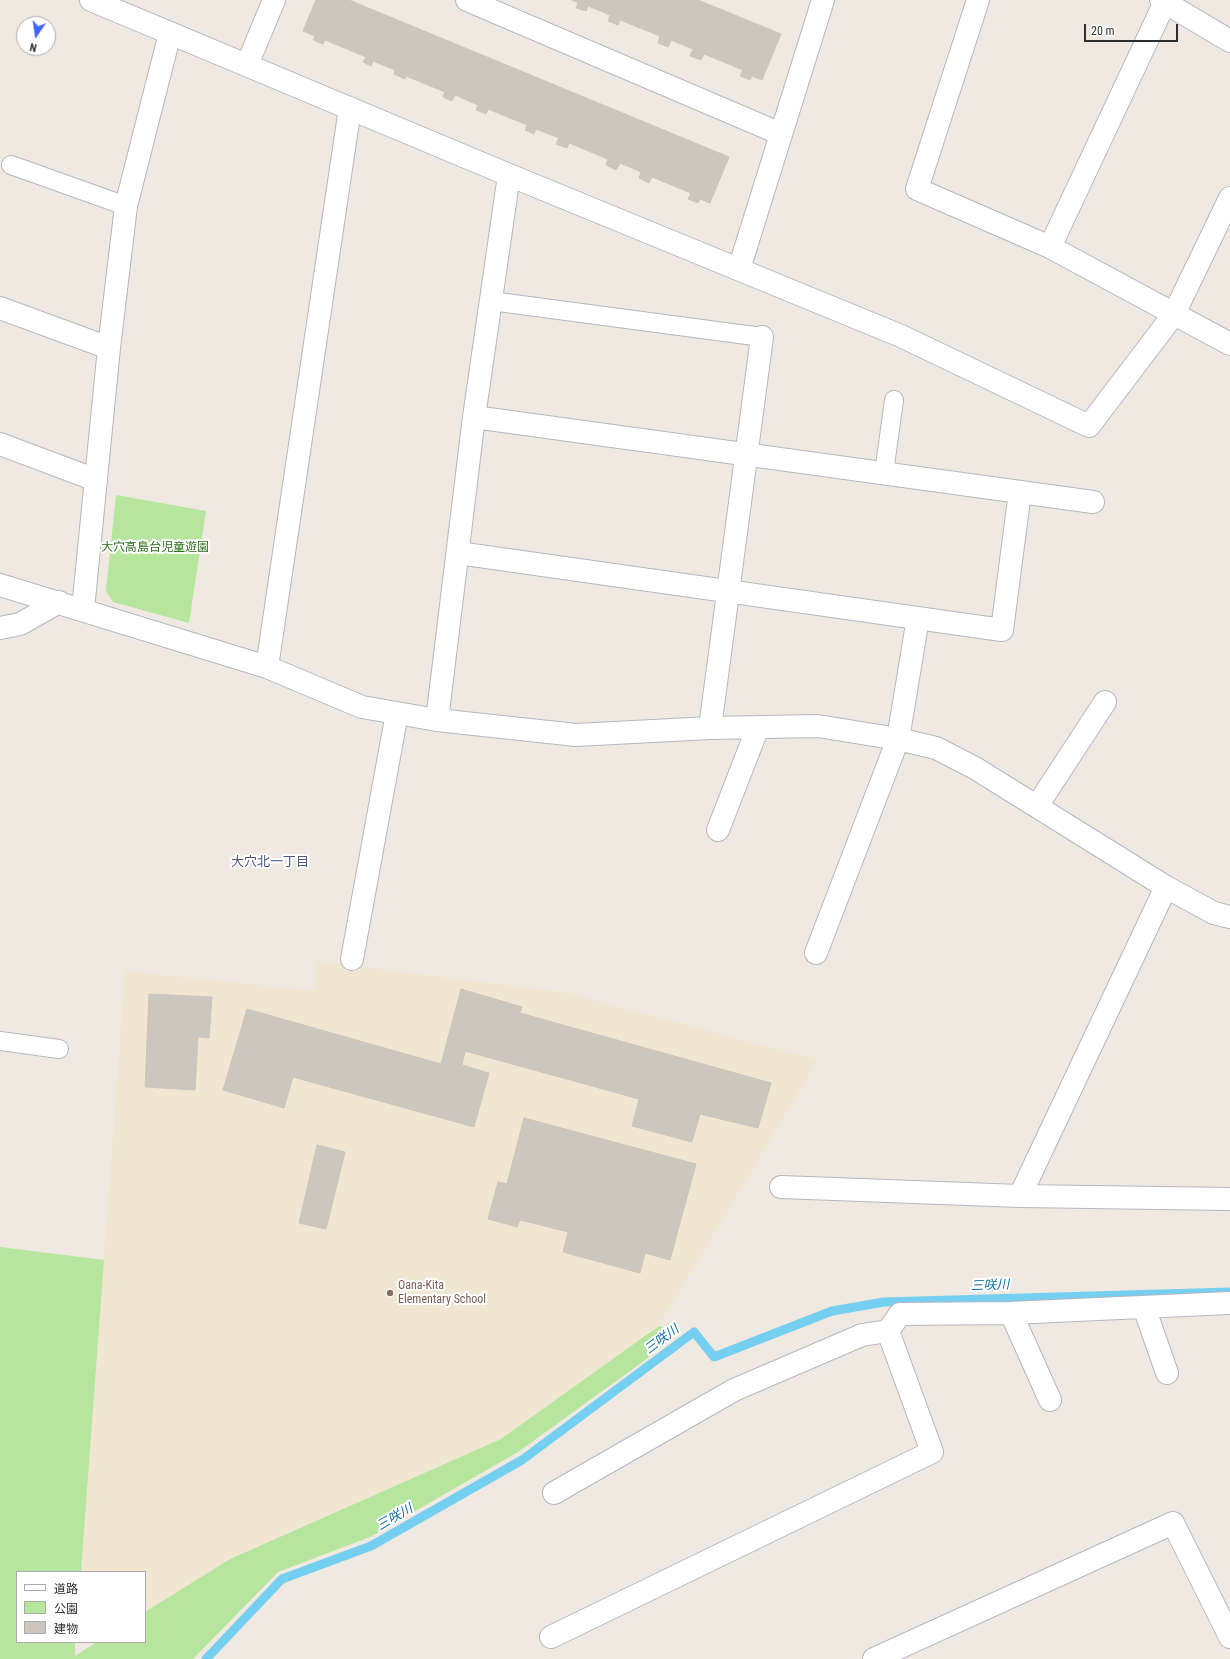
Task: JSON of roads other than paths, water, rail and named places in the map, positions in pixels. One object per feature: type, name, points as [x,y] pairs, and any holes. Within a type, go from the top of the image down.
[{"type":"street","points":[[91,0],[509,175],[901,336],[1089,426],[1174,314],[1230,198]]},
{"type":"street","points":[[247,65],[274,0]]},
{"type":"street","points":[[467,0],[781,134]]},
{"type":"street","points":[[740,269],[822,0]]},
{"type":"street","points":[[978,0],[917,189],[1050,247],[1230,344]]},
{"type":"street","points":[[1050,247],[1163,1],[1230,41]]},
{"type":"street","points":[[83,609],[108,348],[126,206],[170,32]]},
{"type":"street","points":[[267,667],[350,108]]},
{"type":"street","points":[[436,720],[474,417],[509,175]]},
{"type":"street","points":[[0,308],[108,348]]},
{"type":"street","points":[[710,728],[762,337]]},
{"type":"street","points":[[474,417],[1094,502]]},
{"type":"street","points":[[0,444],[96,480]]},
{"type":"street","points":[[458,553],[1002,630],[1020,492]]},
{"type":"street","points":[[0,585],[83,609],[267,667],[362,707],[436,720],[576,735],[710,728],[818,726],[898,739],[936,748],[976,768],[1166,886],[1214,913],[1230,917]]},
{"type":"street","points":[[0,628],[20,624],[59,602]]},
{"type":"street","points":[[816,954],[898,739],[918,618]]},
{"type":"street","points":[[1037,806],[1105,702]]},
{"type":"street","points":[[352,959],[397,713]]},
{"type":"street","points":[[718,830],[758,727]]},
{"type":"street","points":[[1020,1196],[1166,886]]},
{"type":"street","points":[[781,1187],[1020,1196],[1230,1199]]},
{"type":"street","points":[[554,1493],[734,1390],[862,1335],[888,1331],[900,1314],[1011,1312],[1230,1304]]},
{"type":"street","points":[[1144,1307],[1167,1373]]},
{"type":"street","points":[[1011,1312],[1050,1400]]},
{"type":"street","points":[[551,1637],[932,1452],[888,1331]]},
{"type":"street","points":[[874,1659],[1173,1523],[1230,1637]]},
{"type":"lane","points":[[10,166],[126,206]]},
{"type":"lane","points":[[491,301],[762,337]]},
{"type":"lane","points":[[884,473],[894,400]]},
{"type":"lane","points":[[0,1041],[59,1049]]},
{"type":"waterway","name":"三咲川","points":[[206,1659],[282,1579],[371,1546],[522,1460],[694,1332],[714,1357],[832,1311],[884,1302],[1230,1292]]},
{"type":"place","name":"Oana-Kita Elementary School","points":[[390,1293]]},
{"type":"district","name":"大穴北一丁目","points":[[270,863]]},
{"type":"park label","name":"大穴高島台児童遊園","points":[[155,548]]}]
